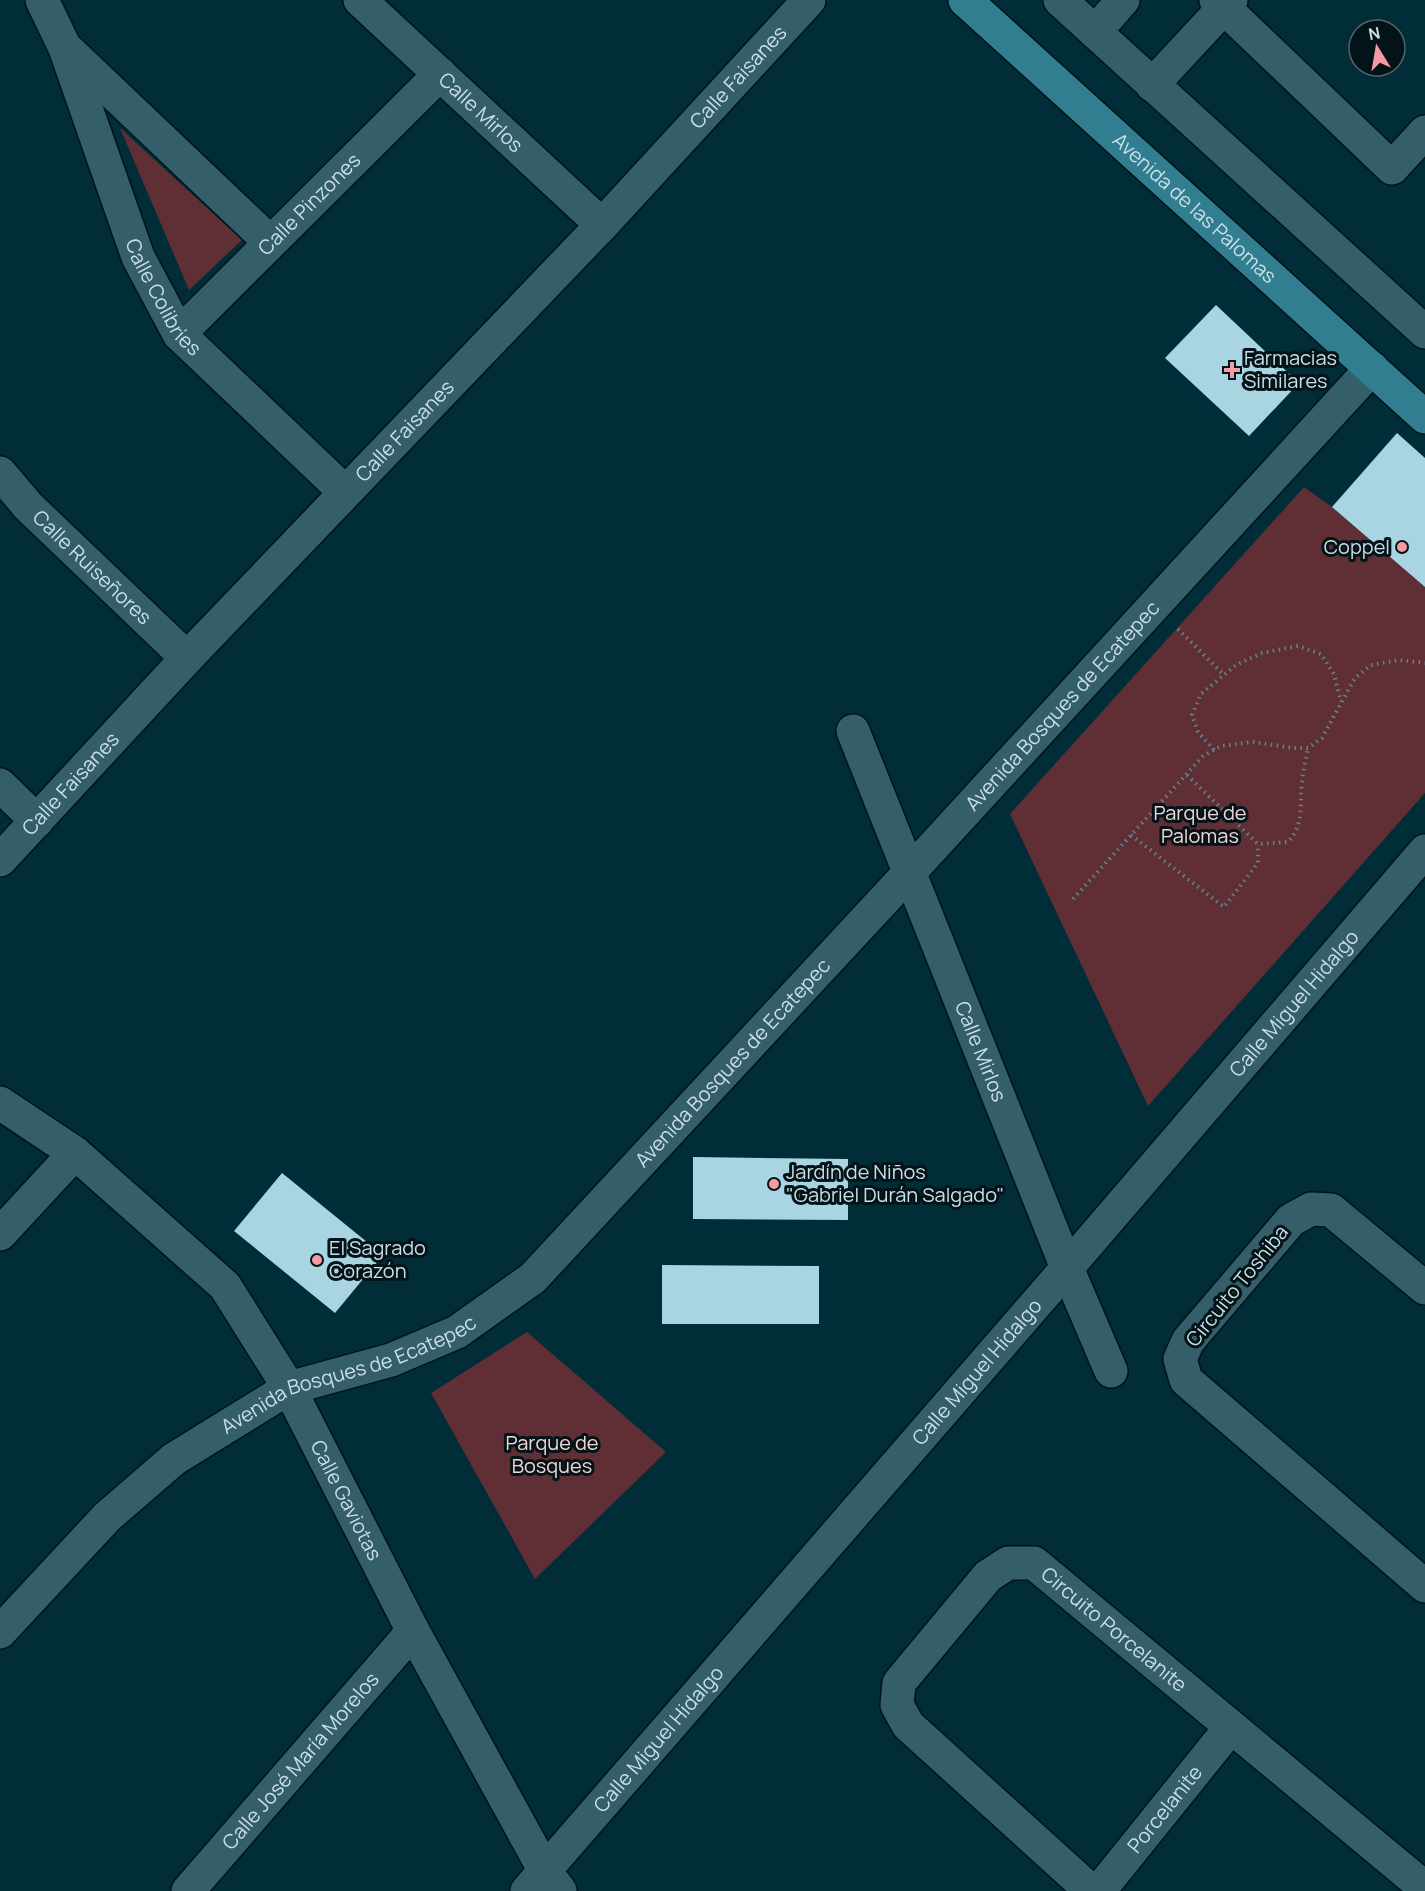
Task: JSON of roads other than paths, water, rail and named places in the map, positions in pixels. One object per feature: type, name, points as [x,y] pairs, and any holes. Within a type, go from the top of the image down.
[{"type":"main road","name":"Avenida de las Palomas","points":[[965,0],[1425,417]]},
{"type":"street","name":"Calle Colibríes","points":[[42,0],[65,48],[138,257],[179,334],[345,492]]},
{"type":"street","name":"Calle Mirlos","points":[[360,0],[602,225]]},
{"type":"street","name":"Calle Faisanes","points":[[0,860],[186,658],[602,225],[809,0]]},
{"type":"street","points":[[1060,0],[1152,85],[1421,320]]},
{"type":"street","points":[[1095,32],[1123,0]]},
{"type":"street","points":[[1152,85],[1224,3],[1392,168],[1425,132]]},
{"type":"street","name":"Calle Colibríes","points":[[65,48],[270,242]]},
{"type":"street","name":"Calle Pinzones","points":[[179,334],[440,74]]},
{"type":"street","name":"Avenida Bosques de Ecatepec","points":[[0,1632],[107,1517],[174,1460],[289,1388],[391,1360],[457,1332],[533,1278],[909,873],[1372,368]]},
{"type":"street","name":"Calle Ruiseñores","points":[[0,472],[28,506],[186,658]]},
{"type":"street","name":"Calle Mirlos","points":[[853,731],[1067,1268],[1111,1371]]},
{"type":"street","points":[[0,785],[37,821]]},
{"type":"street","name":"Calle Miguel Hidalgo","points":[[544,1884],[1425,851]]},
{"type":"street","name":"Calle Gaviotas","points":[[0,1103],[75,1153],[225,1286],[289,1388],[544,1884]]},
{"type":"street","points":[[0,1234],[75,1153]]},
{"type":"street","name":"Circuito Toshiba","points":[[1425,1288],[1330,1210],[1311,1209],[1291,1220],[1188,1341],[1180,1359],[1186,1380],[1425,1586]]},
{"type":"street","name":"Circuito Porcelanite","points":[[1090,1891],[908,1725],[897,1705],[899,1683],[988,1576],[1008,1563],[1034,1563],[1425,1888]]},
{"type":"street","name":"Calle José María Morelos","points":[[188,1891],[413,1631]]},
{"type":"street","name":"Porcelanite","points":[[1099,1891],[1231,1727]]},
{"type":"place","name":"Farmacias Similares","points":[[1232,370]]},
{"type":"place","name":"Coppel","points":[[1402,547]]},
{"type":"place","name":"Jardín de Niños \"Gabriel Durán Salgado\"","points":[[774,1184]]},
{"type":"place","name":"El Sagrado Corazón","points":[[317,1260]]},
{"type":"park label","name":"Parque de Palomas","points":[[1200,824]]},
{"type":"park label","name":"Parque de Bosques","points":[[552,1454]]}]
